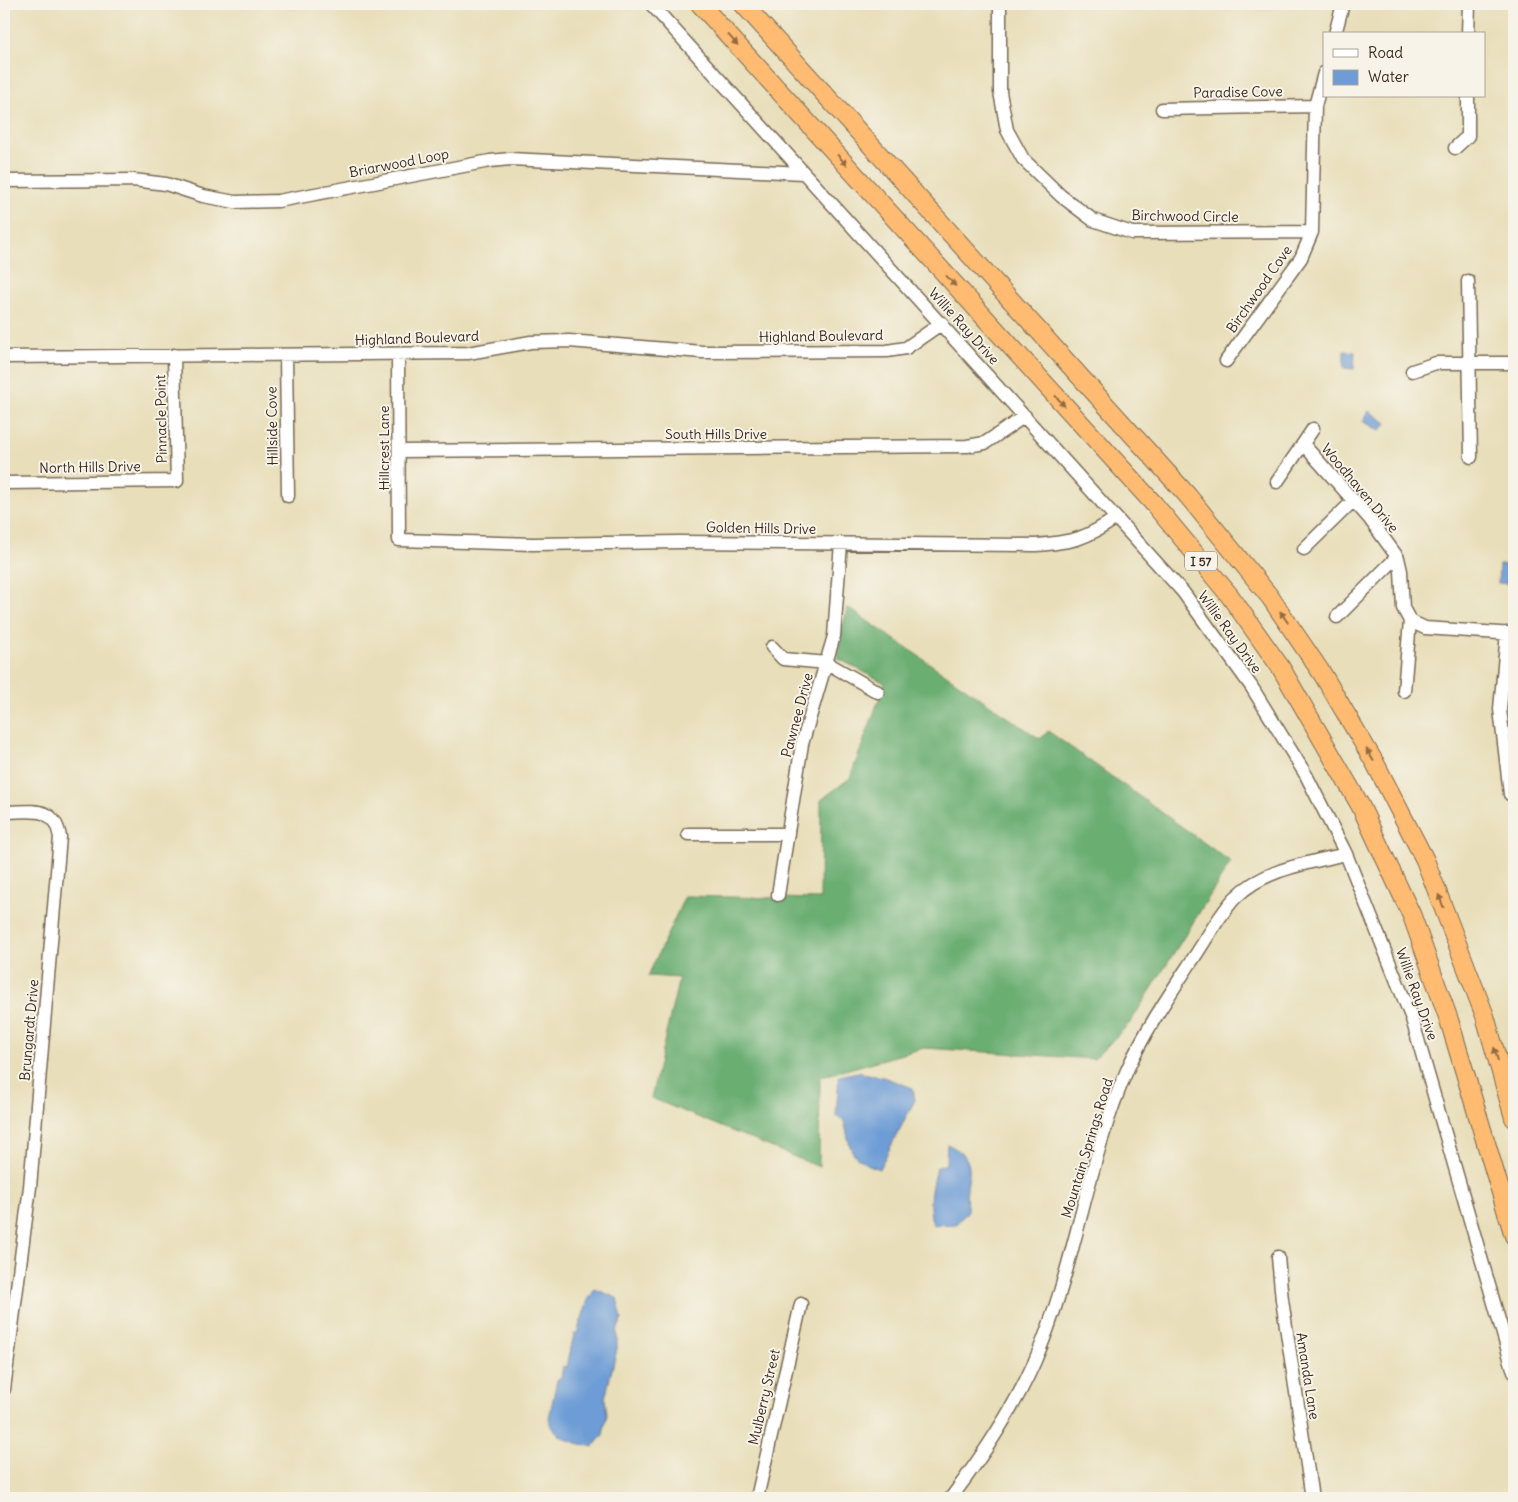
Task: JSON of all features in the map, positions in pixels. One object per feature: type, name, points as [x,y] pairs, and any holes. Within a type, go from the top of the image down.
[{"type":"highway","name":"I 57","points":[[700,4],[1154,504],[1230,596],[1281,668],[1360,805],[1412,916],[1449,1020],[1514,1236]]},
{"type":"highway","name":"I 57","points":[[743,4],[1188,496],[1276,605],[1323,675],[1375,763],[1425,860],[1485,1016],[1514,1118]]},
{"type":"street","name":"Willie Ray Drive","points":[[651,4],[803,173],[942,323],[1183,592],[1251,686],[1306,775],[1346,854],[1412,1019],[1514,1372]]},
{"type":"street","name":"Birchwood Circle","points":[[1000,4],[1000,92],[1007,130],[1023,159],[1061,196],[1093,220],[1132,233],[1312,232]]},
{"type":"street","points":[[1336,32],[1343,4]]},
{"type":"street","points":[[1468,32],[1469,4]]},
{"type":"street","points":[[1312,232],[1315,106],[1323,77]]},
{"type":"street","points":[[1455,148],[1468,136],[1468,98]]},
{"type":"street","name":"Paradise Cove","points":[[1162,109],[1315,106]]},
{"type":"street","name":"Briarwood Loop","points":[[4,181],[133,180],[166,184],[203,196],[235,202],[278,201],[490,161],[510,159],[803,173]]},
{"type":"street","name":"Birchwood Cove","points":[[1226,361],[1301,258],[1312,232]]},
{"type":"street","points":[[1468,281],[1471,457]]},
{"type":"street","name":"Highland Boulevard","points":[[4,357],[398,355],[468,353],[531,342],[568,341],[702,352],[887,351],[906,348],[942,323]]},
{"type":"street","name":"Pinnacle Point","points":[[174,355],[177,481]]},
{"type":"street","name":"Hillcrest Lane","points":[[398,355],[399,540]]},
{"type":"street","name":"Hillside Cove","points":[[286,356],[288,496]]},
{"type":"street","points":[[1412,371],[1436,362],[1468,364],[1514,363]]},
{"type":"street","name":"South Hills Drive","points":[[399,451],[967,446],[985,443],[1025,416]]},
{"type":"street","points":[[1276,482],[1313,429]]},
{"type":"street","name":"Woodhaven Drive","points":[[1304,444],[1369,518],[1396,558],[1401,572],[1403,608],[1410,622]]},
{"type":"street","name":"North Hills Drive","points":[[4,483],[177,481]]},
{"type":"street","points":[[1304,549],[1354,500]]},
{"type":"street","name":"Golden Hills Drive","points":[[399,540],[532,544],[680,542],[1006,546],[1070,543],[1094,534],[1116,518]]},
{"type":"street","name":"Pawnee Drive","points":[[778,895],[802,744],[834,636],[841,544]]},
{"type":"street","points":[[1337,617],[1396,558]]},
{"type":"street","points":[[1404,691],[1410,622],[1425,628],[1511,634],[1500,708],[1510,794]]},
{"type":"street","points":[[772,647],[784,659],[827,663],[878,692]]},
{"type":"street","name":"Brungardt Drive","points":[[4,812],[41,812],[50,816],[57,823],[60,837],[30,1187],[4,1389]]},
{"type":"street","points":[[688,834],[788,834]]},
{"type":"street","name":"Mountain Springs Road","points":[[951,1498],[1001,1428],[1034,1362],[1063,1282],[1103,1139],[1128,1069],[1155,1017],[1236,897],[1256,882],[1288,868],[1346,854]]},
{"type":"street","name":"Amanda Lane","points":[[1278,1258],[1282,1300],[1312,1498]]},
{"type":"street","name":"Mulberry Street","points":[[757,1498],[801,1304]]},
{"type":"green space","points":[[847,607],[1040,739],[1048,731],[1231,862],[1130,1023],[1094,1059],[924,1048],[820,1077],[819,1167],[651,1098],[679,978],[648,976],[685,896],[820,899],[821,800],[850,778],[885,683],[837,658]]},
{"type":"water","points":[[1344,351],[1355,352],[1354,369],[1344,368]]},
{"type":"water","points":[[1369,411],[1387,423],[1380,431],[1363,421]]},
{"type":"water","points":[[1499,565],[1509,565],[1507,584],[1498,583]]},
{"type":"water","points":[[858,1072],[883,1077],[913,1088],[915,1100],[879,1169],[861,1161],[852,1152],[844,1121],[836,1116],[839,1076]]},
{"type":"water","points":[[947,1144],[959,1151],[966,1158],[969,1165],[966,1200],[968,1211],[956,1224],[933,1225],[930,1211],[931,1190],[936,1168],[946,1164]]},
{"type":"water","points":[[595,1289],[617,1298],[622,1319],[617,1331],[617,1349],[605,1398],[607,1414],[603,1435],[593,1447],[560,1436],[555,1431],[549,1418],[557,1380],[561,1377],[563,1366],[567,1367],[574,1334],[577,1333],[588,1300]]}]
